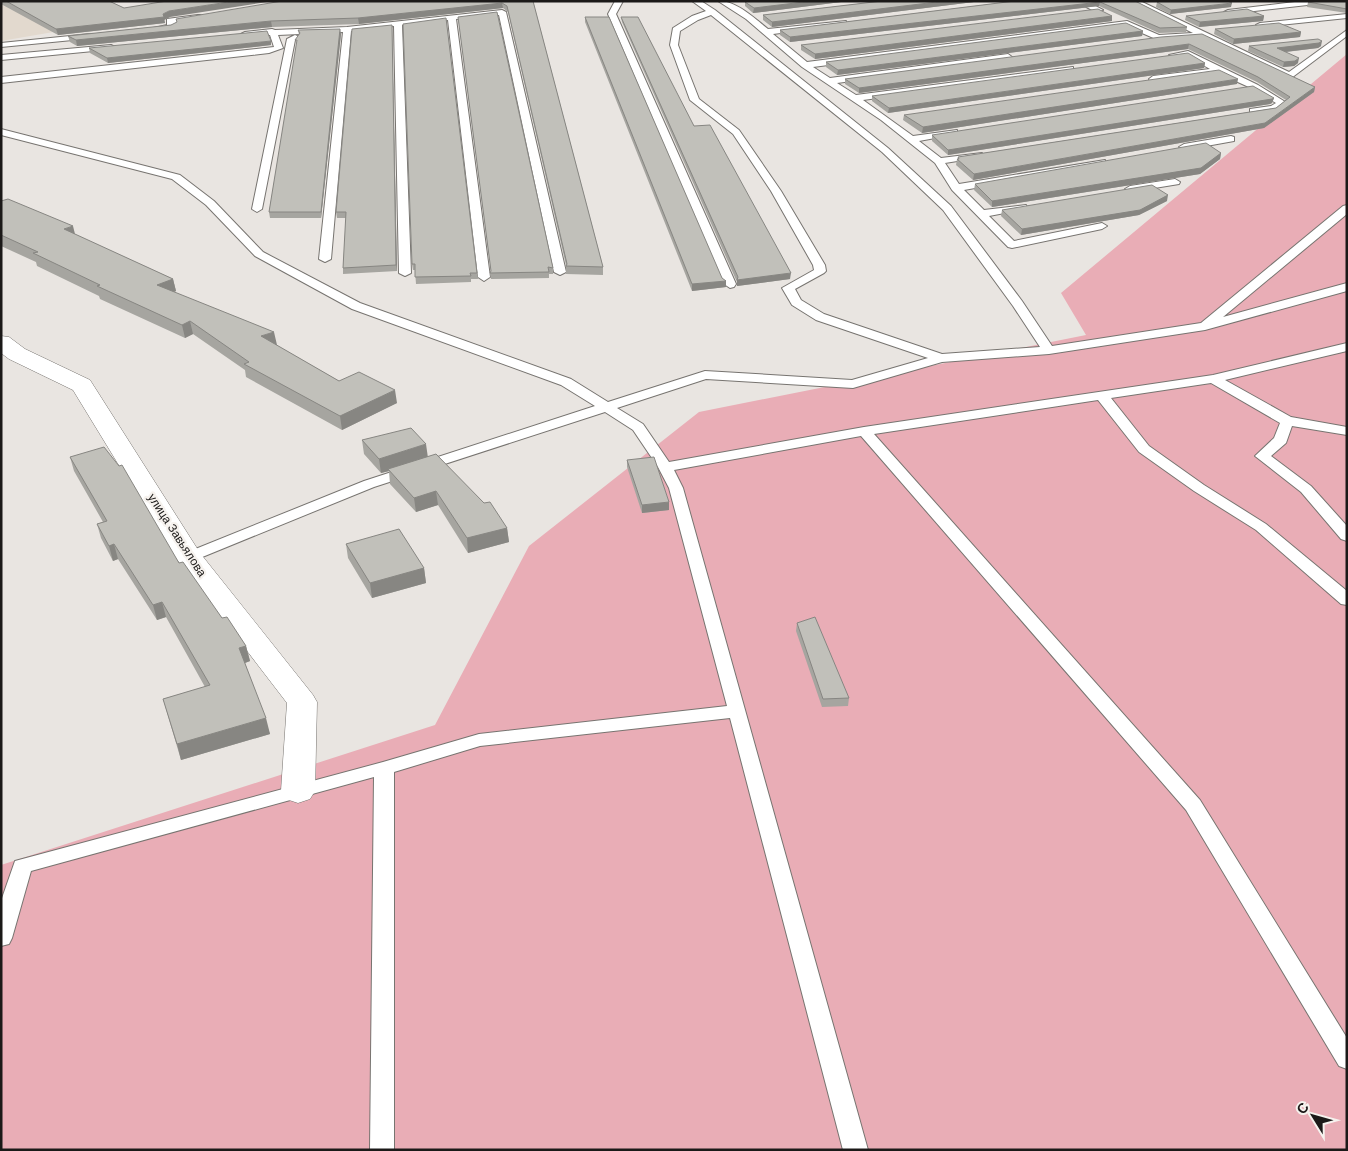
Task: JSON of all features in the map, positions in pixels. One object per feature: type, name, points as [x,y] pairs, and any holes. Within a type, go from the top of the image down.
[{"type":"street","name":"улица Завьялова","points":[[1,342],[17,354],[82,386],[189,557],[302,702],[298,791]]},
{"type":"lane","points":[[619,1],[612,14],[730,284]]},
{"type":"lane","points":[[696,1],[884,150],[948,208],[1049,350]]},
{"type":"lane","points":[[1079,1],[1188,53],[1282,103],[1274,108],[1244,113]]},
{"type":"lane","points":[[1218,13],[1325,1]]},
{"type":"lane","points":[[725,3],[744,3]]},
{"type":"lane","points":[[725,3],[754,17],[767,32],[790,47],[805,65],[854,98],[889,118],[939,161],[956,188],[1012,245],[1102,226]]},
{"type":"lane","points":[[1137,3],[1159,3]]},
{"type":"lane","points":[[1137,3],[1290,76],[1344,34]]},
{"type":"lane","points":[[233,35],[272,31],[303,32],[347,29],[502,12],[560,272]]},
{"type":"lane","points":[[712,12],[696,18],[676,30],[674,45],[695,100],[736,132],[776,191],[819,264],[820,272],[788,288],[796,302],[820,317],[941,358]]},
{"type":"lane","points":[[1080,13],[1106,13]]},
{"type":"lane","points":[[143,30],[172,27],[170,21],[208,15]]},
{"type":"lane","points":[[1169,18],[1188,16]]},
{"type":"lane","points":[[1248,26],[1347,16]]},
{"type":"lane","points":[[452,18],[484,277]]},
{"type":"lane","points":[[767,32],[855,21]]},
{"type":"lane","points":[[805,65],[1127,23]]},
{"type":"lane","points":[[398,24],[405,274]]},
{"type":"lane","points":[[325,259],[347,29]]},
{"type":"lane","points":[[1139,40],[1218,30]]},
{"type":"lane","points":[[1,80],[270,51],[279,48],[272,31]]},
{"type":"lane","points":[[257,209],[291,39],[303,32]]},
{"type":"lane","points":[[1,46],[103,34]]},
{"type":"lane","points":[[1322,38],[1344,34]]},
{"type":"lane","points":[[1233,48],[1253,46]]},
{"type":"lane","points":[[1,58],[117,47]]},
{"type":"lane","points":[[1168,56],[1188,53]]},
{"type":"lane","points":[[829,81],[1013,57]]},
{"type":"lane","points":[[854,98],[1080,68]]},
{"type":"lane","points":[[1140,81],[1219,70]]},
{"type":"lane","points":[[1234,89],[1253,86]]},
{"type":"lane","points":[[1,132],[176,177],[210,203],[259,254],[356,306],[566,382],[638,427],[665,467],[676,488],[856,1150]]},
{"type":"lane","points":[[912,139],[960,132]]},
{"type":"lane","points":[[1172,149],[1231,139]]},
{"type":"lane","points":[[939,161],[988,153]]},
{"type":"lane","points":[[956,188],[1113,160]]},
{"type":"lane","points":[[1117,192],[1175,182]]},
{"type":"lane","points":[[980,214],[1029,206]]},
{"type":"lane","points":[[1205,326],[1347,208]]},
{"type":"lane","points":[[189,557],[369,484],[605,406],[706,375],[853,384],[941,358],[1049,350],[1205,326],[1347,286]]},
{"type":"lane","points":[[665,467],[864,431],[1213,379],[1347,347]]},
{"type":"lane","points":[[1213,379],[1287,421],[1347,431]]},
{"type":"lane","points":[[1101,395],[1144,449],[1198,488],[1260,527],[1347,600]]},
{"type":"lane","points":[[1287,421],[1281,440],[1262,456],[1306,489],[1347,536]]},
{"type":"lane","points":[[864,431],[1193,804],[1347,1059]]},
{"type":"lane","points":[[1,938],[22,866],[384,768],[479,740],[737,711]]},
{"type":"lane","points":[[382,1150],[384,768]]},
{"type":"shaded area","points":[[1,1],[77,28],[1,41]]},
{"type":"shaded area","points":[[1347,54],[1347,1150],[1,1150],[1,865],[435,725],[529,546],[699,412],[1086,335],[1061,293]]},
{"type":"building","points":[[6,1],[109,1],[124,8],[167,1],[235,1],[169,11],[163,14],[164,17],[56,29]]},
{"type":"building","points":[[282,1],[533,1],[603,267],[566,266],[507,6],[502,3],[358,18],[271,21],[76,40],[68,36],[171,25],[177,22],[176,19]]},
{"type":"building","points":[[812,1],[754,8],[745,2]]},
{"type":"building","points":[[882,1],[945,1],[772,22],[763,15]]},
{"type":"building","points":[[1015,1],[1135,1],[1187,27],[1160,28],[1100,2],[790,37],[780,30]]},
{"type":"building","points":[[1228,1],[1232,3],[1171,10],[1157,2]]},
{"type":"building","points":[[1347,1],[1347,9],[1308,2]]},
{"type":"building","points":[[1098,9],[1112,16],[815,54],[801,45]]},
{"type":"building","points":[[1247,9],[1264,16],[1200,22],[1186,16]]},
{"type":"building","points":[[497,12],[553,268],[548,267],[549,272],[490,273],[458,17]]},
{"type":"building","points":[[585,17],[609,17],[722,278],[726,281],[692,284]]},
{"type":"building","points":[[621,17],[638,17],[694,126],[710,125],[791,273],[737,280],[738,277]]},
{"type":"building","points":[[446,18],[477,273],[470,273],[471,276],[415,277],[415,264],[412,264],[403,24]]},
{"type":"building","points":[[1126,23],[1143,31],[838,70],[826,62]]},
{"type":"building","points":[[1279,23],[1301,32],[1234,39],[1215,29]]},
{"type":"building","points":[[392,25],[396,265],[343,268],[346,212],[336,212],[352,29]]},
{"type":"building","points":[[340,29],[321,212],[269,212],[297,40],[295,40],[300,33],[298,30]]},
{"type":"building","points":[[267,31],[271,41],[107,58],[89,48]]},
{"type":"building","points":[[1202,34],[1315,87],[1265,123],[974,174],[957,159],[959,159],[958,157],[1276,108],[1290,97],[1258,77],[1189,44],[859,88],[845,79],[1161,37]]},
{"type":"building","points":[[1318,39],[1322,41],[1319,43],[1277,48],[1299,58],[1295,61],[1284,62],[1249,46]]},
{"type":"building","points":[[1188,53],[1205,63],[889,108],[872,96]]},
{"type":"building","points":[[1219,70],[1238,79],[923,127],[904,115]]},
{"type":"building","points":[[1253,86],[1274,98],[948,150],[932,135]]},
{"type":"building","points":[[1206,143],[1221,153],[1201,168],[992,201],[975,184]]},
{"type":"building","points":[[1152,185],[1168,195],[1140,210],[1022,229],[1002,210]]},
{"type":"building","points":[[8,199],[73,226],[64,229],[173,279],[157,285],[274,332],[261,336],[339,381],[359,372],[395,390],[340,416],[244,364],[249,362],[190,321],[182,325],[97,286],[100,285],[33,253],[38,252],[1,235],[1,201]]},
{"type":"building","points":[[411,428],[426,444],[379,459],[362,440]]},
{"type":"building","points":[[104,447],[119,466],[122,465],[179,563],[183,562],[222,618],[227,617],[246,646],[239,648],[266,718],[177,744],[163,699],[210,685],[162,602],[153,605],[114,544],[109,546],[97,524],[107,521],[70,457]]},
{"type":"building","points":[[436,454],[484,503],[490,502],[507,528],[467,538],[436,491],[414,498],[388,469]]},
{"type":"building","points":[[654,457],[669,502],[642,505],[627,460]]},
{"type":"building","points":[[399,529],[424,568],[370,583],[346,544]]},
{"type":"building","points":[[815,617],[849,698],[823,699],[797,623]]}]
